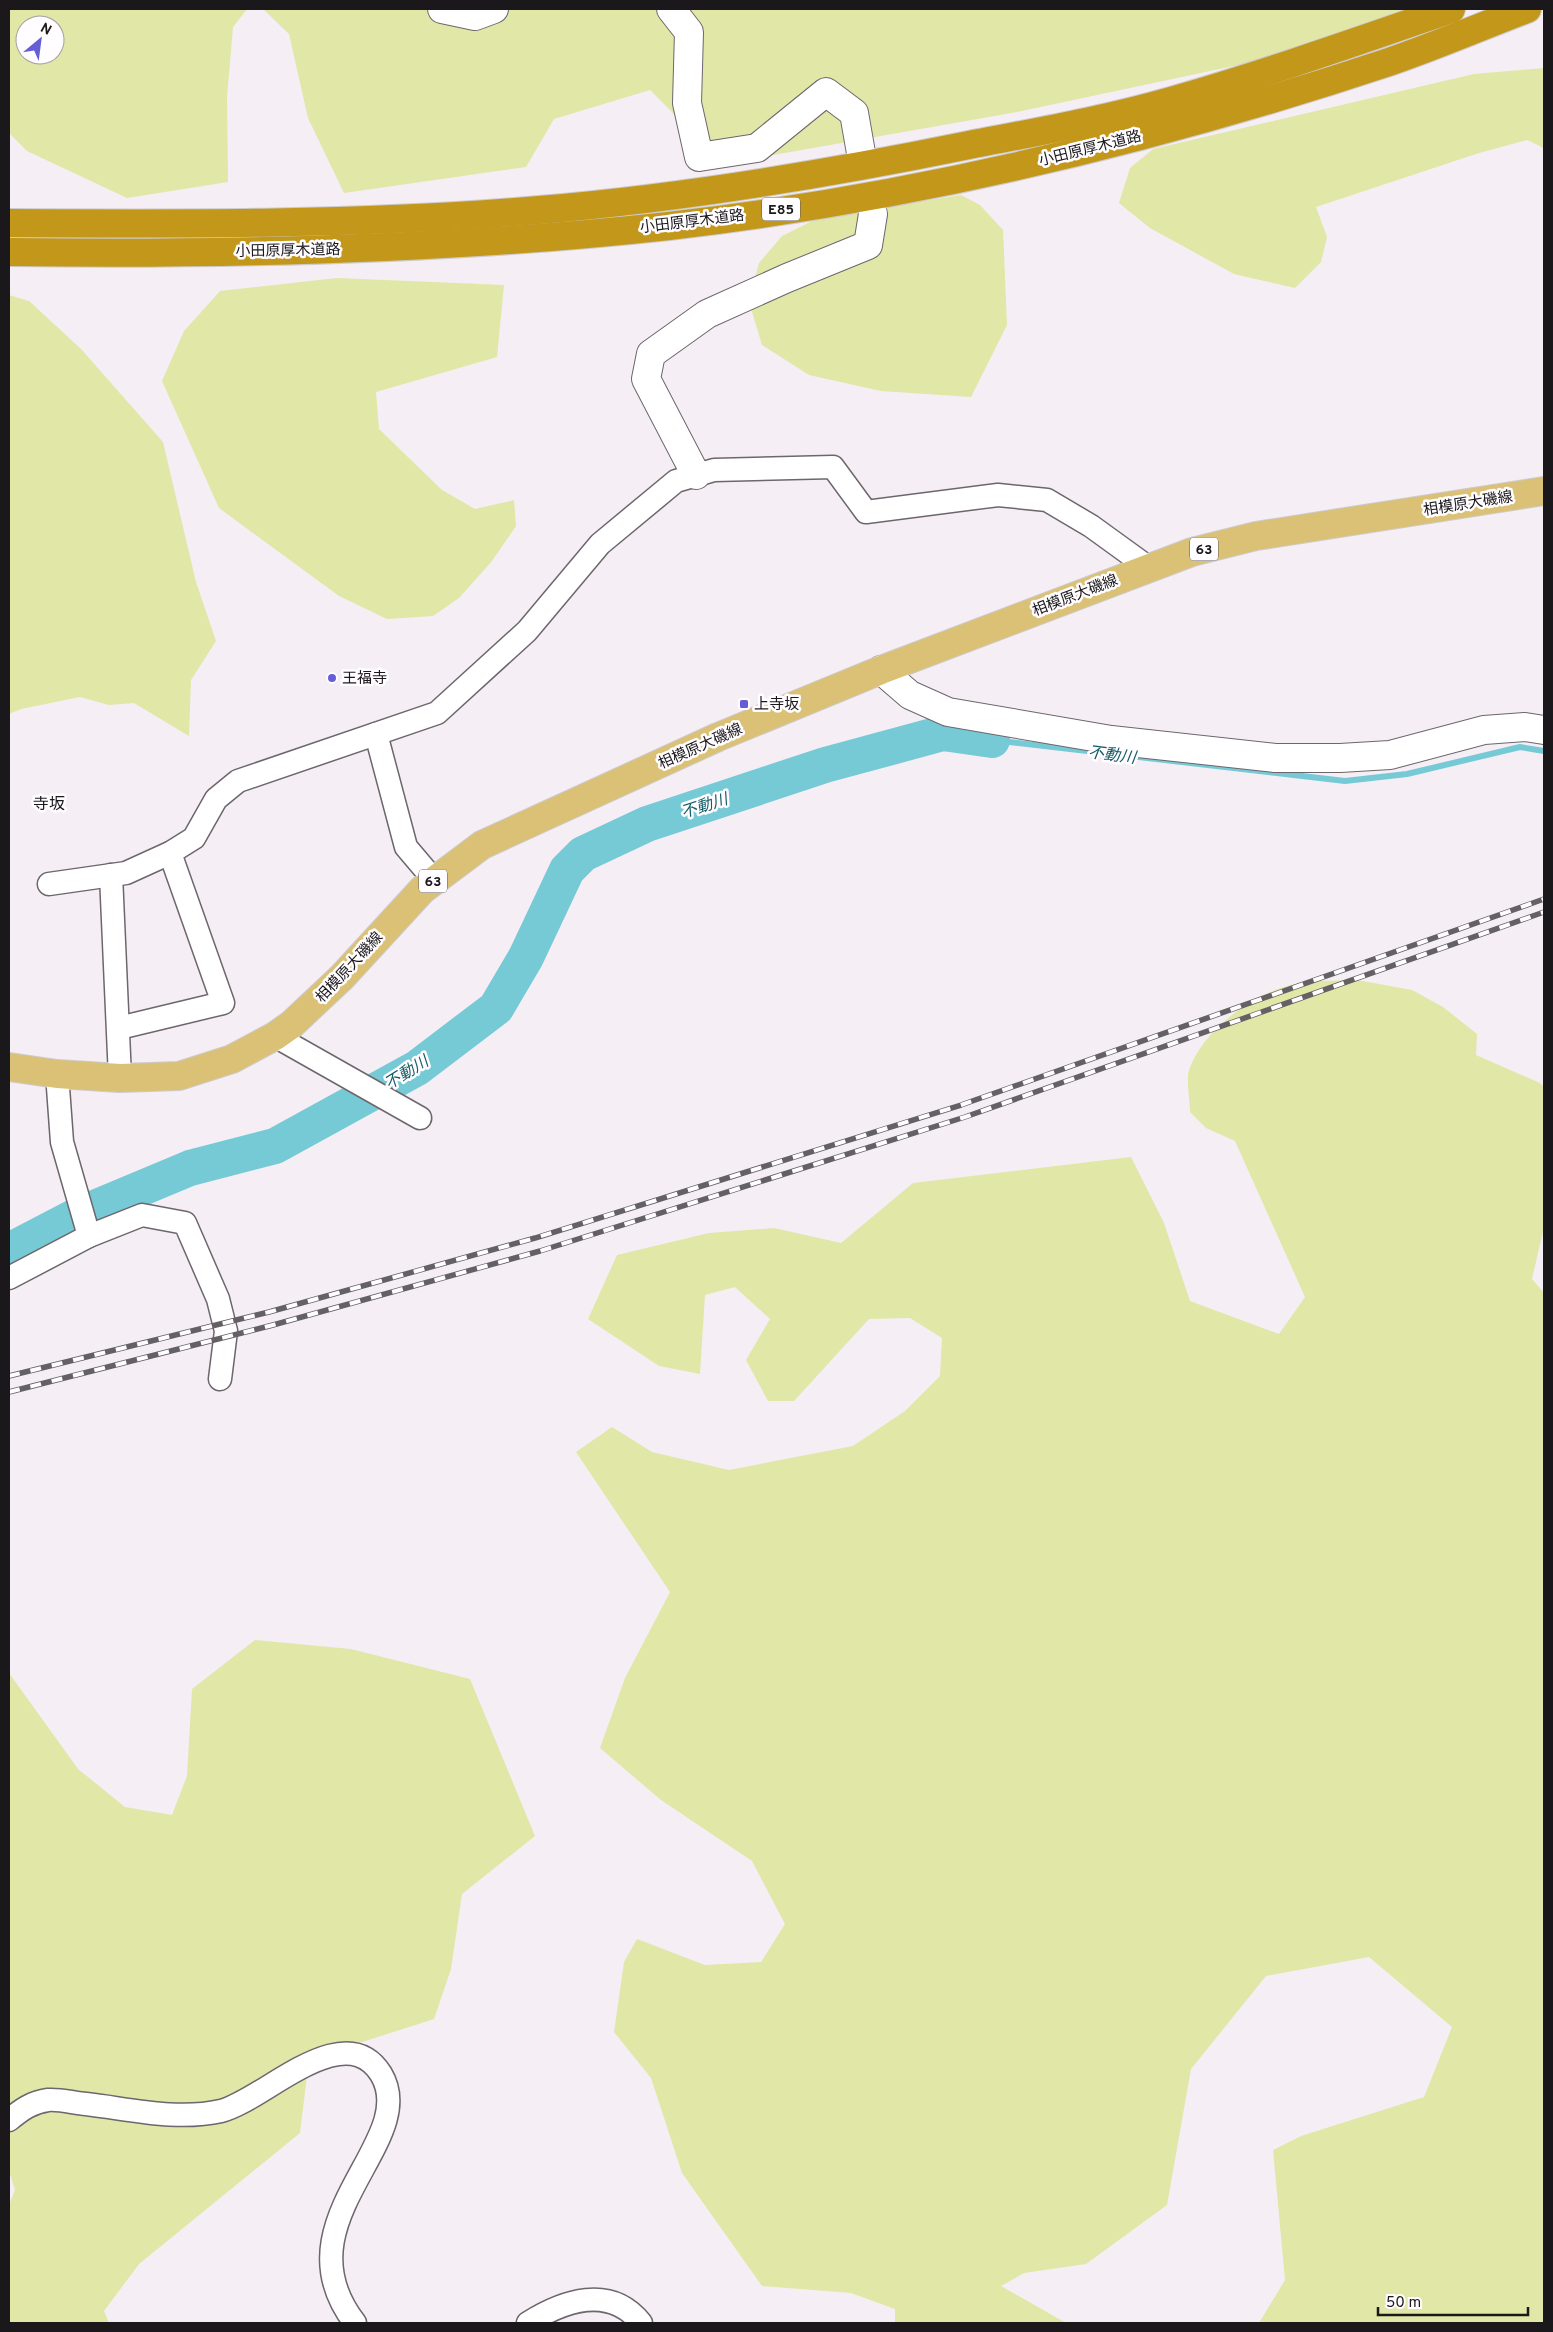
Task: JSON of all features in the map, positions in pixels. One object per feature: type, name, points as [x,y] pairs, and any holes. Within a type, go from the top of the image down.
[{"type":"highway","name":"小田原厚木道路","points":[[9,223],[139,224],[403,219],[540,210],[670,196],[806,177],[1047,130],[1169,102],[1451,9]]},
{"type":"highway","name":"小田原厚木道路","points":[[9,252],[142,254],[408,247],[540,238],[673,225],[808,205],[927,185],[1172,128],[1392,61],[1527,9]]},
{"type":"main road","name":"相模原大磯線","points":[[9,1067],[57,1074],[120,1078],[180,1076],[232,1059],[275,1036],[316,1004],[416,896],[434,880],[482,845],[718,737],[881,670],[1192,552],[1256,536],[1544,491]]},
{"type":"street","points":[[442,9],[475,16],[494,9]]},
{"type":"street","points":[[670,9],[689,32],[687,103],[699,157],[757,148],[826,92],[854,113],[862,153]]},
{"type":"street","points":[[696,475],[646,380],[651,354],[707,314],[787,278],[868,245],[873,214]]},
{"type":"street","points":[[49,884],[126,873],[170,853],[194,838],[216,798],[238,782],[436,713],[527,631],[600,544],[676,481],[696,475],[714,470],[833,467],[866,512],[998,495],[1047,500],[1091,526],[1149,568]]},
{"type":"street","points":[[881,670],[910,695],[948,712],[1111,740],[1275,758],[1340,758],[1390,755],[1484,730],[1525,727],[1544,730]]},
{"type":"street","points":[[376,734],[406,847],[434,880]]},
{"type":"street","points":[[119,1028],[223,1003],[170,853]]},
{"type":"street","points":[[111,875],[120,1078]]},
{"type":"street","points":[[275,1036],[420,1118]]},
{"type":"street","points":[[57,1074],[62,1142],[89,1236]]},
{"type":"street","points":[[9,1278],[89,1236],[142,1215],[185,1222],[218,1299],[226,1331],[220,1379]]},
{"type":"street","points":[[9,2120],[24,2107],[49,2100],[176,2115],[204,2115],[229,2109],[253,2097],[305,2064],[325,2056],[348,2054],[366,2059],[380,2074],[387,2093],[388,2111],[381,2132],[342,2207],[335,2226],[331,2262],[334,2286],[345,2311],[355,2323]]},
{"type":"street","points":[[528,2323],[553,2308],[575,2301],[594,2299],[613,2303],[632,2312],[641,2323]]},
{"type":"green space","points":[[9,9],[247,9],[233,27],[227,97],[228,182],[127,198],[27,151],[9,133]]},
{"type":"green space","points":[[263,9],[1410,9],[1262,60],[1017,112],[706,167],[672,112],[650,90],[554,119],[526,167],[344,193],[308,118],[289,34]]},
{"type":"green space","points":[[1544,68],[1544,148],[1527,140],[1479,153],[1316,207],[1327,237],[1321,262],[1295,288],[1234,274],[1150,228],[1119,203],[1130,168],[1153,149],[1474,74]]},
{"type":"green space","points":[[961,195],[980,205],[1003,230],[1007,325],[971,397],[881,391],[809,375],[762,345],[749,302],[759,263],[782,236],[816,219]]},
{"type":"green space","points":[[337,278],[504,285],[497,357],[376,392],[379,429],[442,490],[475,509],[514,500],[516,526],[492,561],[459,598],[433,616],[387,619],[339,596],[219,508],[162,381],[184,331],[220,291]]},
{"type":"green space","points":[[9,295],[29,301],[81,349],[163,442],[196,582],[216,641],[191,680],[189,736],[134,703],[109,705],[80,697],[21,709],[9,714]]},
{"type":"green space","points":[[1357,980],[1412,990],[1443,1007],[1477,1034],[1476,1055],[1540,1083],[1544,1087],[1544,1227],[1532,1279],[1544,1293],[1544,2323],[1259,2323],[1285,2280],[1273,2150],[1301,2136],[1424,2097],[1452,2027],[1369,1957],[1266,1976],[1191,2069],[1167,2205],[1086,2264],[1024,2273],[1001,2286],[1066,2323],[895,2323],[895,2309],[851,2293],[762,2286],[682,2173],[651,2078],[614,2032],[624,1962],[637,1939],[705,1965],[761,1962],[785,1924],[752,1861],[661,1800],[600,1748],[625,1678],[670,1592],[576,1452],[612,1427],[652,1452],[729,1470],[853,1446],[905,1411],[940,1376],[942,1338],[910,1318],[869,1319],[794,1401],[768,1401],[746,1360],[770,1319],[735,1287],[705,1295],[700,1374],[659,1366],[588,1319],[617,1255],[709,1233],[774,1228],[841,1243],[913,1183],[1131,1157],[1164,1223],[1190,1301],[1279,1334],[1305,1297],[1235,1141],[1206,1128],[1190,1112],[1188,1074],[1196,1055],[1219,1026],[1250,1003],[1266,994],[1300,983]]},
{"type":"green space","points":[[255,1640],[351,1649],[470,1679],[535,1836],[462,1894],[451,1969],[434,2019],[309,2059],[300,2133],[139,2264],[104,2311],[109,2323],[9,2323],[9,2205],[15,2190],[9,2171],[9,1673],[78,1769],[125,1807],[172,1815],[187,1776],[192,1689]]},
{"type":"waterway","name":"不動川","points":[[9,1251],[80,1214],[190,1168],[275,1146],[417,1068],[496,1008],[526,957],[567,870],[583,854],[647,824],[825,765],[943,733],[992,740]]},
{"type":"waterway","name":"不動川","points":[[992,740],[1345,781],[1407,774],[1520,747],[1544,751]]},
{"type":"railway","points":[[9,1376],[269,1312],[535,1238],[961,1105],[1544,899]]},
{"type":"railway","points":[[9,1392],[273,1325],[540,1251],[965,1117],[1544,912]]},
{"type":"place","name":"王福寺","points":[[332,678]]},
{"type":"place","name":"上寺坂","points":[[744,704]]},
{"type":"district","name":"寺坂","points":[[49,803]]}]
